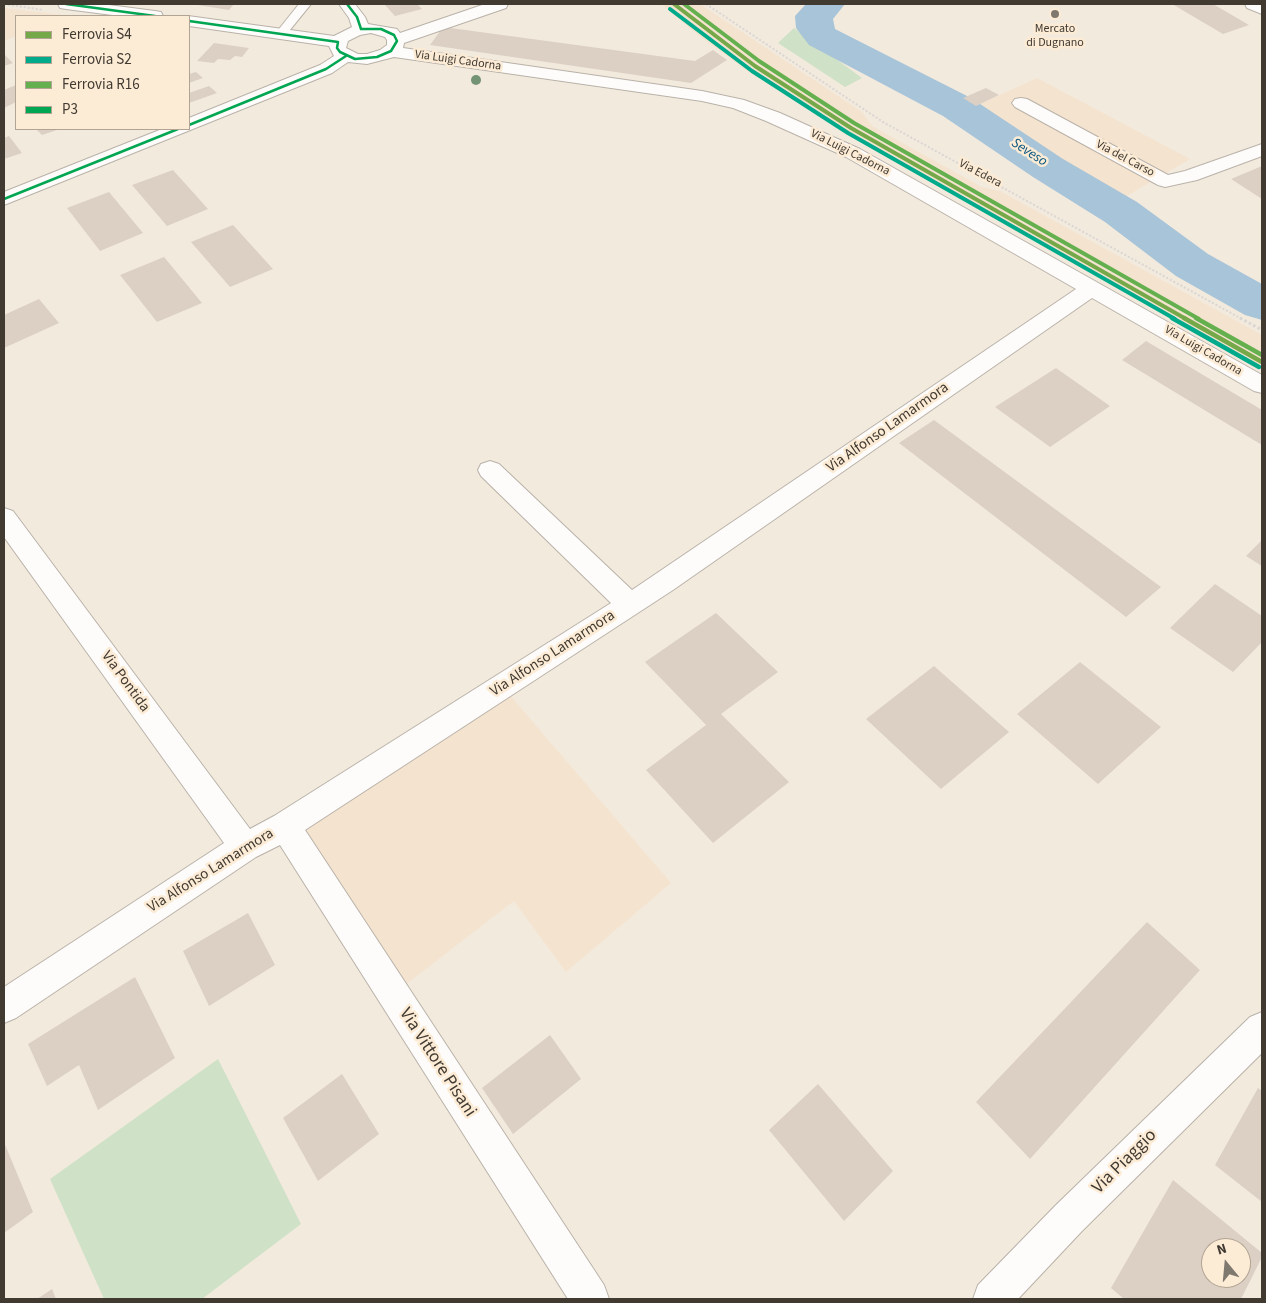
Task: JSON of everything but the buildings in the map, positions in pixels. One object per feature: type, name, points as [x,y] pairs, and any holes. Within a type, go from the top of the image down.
[{"type":"street","points":[[66,4],[148,15]]},
{"type":"street","points":[[347,4],[357,17],[361,29]]},
{"type":"street","points":[[190,21],[281,34],[342,49],[367,59],[377,57],[416,34],[500,4]]},
{"type":"street","points":[[1253,4],[1262,9]]},
{"type":"street","points":[[190,124],[326,69],[342,49],[345,35],[361,29],[376,28],[387,31],[393,46]]},
{"type":"street","name":"Via Luigi Cadorna","points":[[393,46],[702,96],[738,104],[773,117],[853,153],[1262,385]]},
{"type":"street","name":"Via del Carso","points":[[1021,103],[1165,181],[1190,176],[1262,150]]},
{"type":"street","points":[[4,198],[175,130]]},
{"type":"street","name":"Via Alfonso Lamarmora","points":[[4,1006],[245,846],[284,826],[630,604],[1092,288]]},
{"type":"street","points":[[490,470],[630,604]]},
{"type":"street","name":"Via Pontida","points":[[4,518],[245,846]]},
{"type":"street","name":"Via Vittore Pisani","points":[[284,826],[590,1299]]},
{"type":"street","name":"Via Piaggio","points":[[992,1299],[1069,1218],[1262,1029]]},
{"type":"lane","points":[[281,34],[305,4]]},
{"type":"path","name":"Via Edera","points":[[706,4],[883,122],[1262,330]]},
{"type":"shaded area","points":[[661,4],[700,4],[862,112],[872,126],[982,187],[1000,191],[1262,335],[1262,370],[833,125],[746,70],[698,35]]},
{"type":"shaded area","points":[[4,8],[64,15],[15,15],[15,36],[4,41]]},
{"type":"shaded area","points":[[1037,78],[1190,159],[1120,200],[976,106]]},
{"type":"shaded area","points":[[508,693],[671,883],[566,972],[514,901],[405,985],[304,828]]},
{"type":"green space","points":[[794,28],[862,78],[845,87],[778,43]]},
{"type":"green space","points":[[218,1059],[301,1224],[202,1299],[104,1299],[50,1179]]},
{"type":"waterway","name":"Seveso","points":[[827,4],[814,16],[815,28],[822,37],[957,107],[1048,168],[1121,212],[1192,265],[1262,304]]},
{"type":"rail line","name":"S4","points":[[674,4],[755,66],[851,128],[1262,362]]},
{"type":"rail line","name":"R16","points":[[684,4],[759,61],[854,123],[1262,355]]},
{"type":"rail line","name":"S2","points":[[670,9],[752,71],[848,133],[1259,367]]},
{"type":"transit line","name":"P3","points":[[66,4],[148,15]]},
{"type":"transit line","name":"P3","points":[[190,21],[338,42],[337,48],[340,52],[355,59],[377,57],[391,51],[397,41],[394,35],[381,29],[361,29],[357,17],[347,4]]},
{"type":"transit line","name":"P3","points":[[190,125],[326,69],[346,56]]},
{"type":"transit line","name":"P3","points":[[4,199],[176,130]]},
{"type":"place","name":"Mercato di Dugnano","points":[[1055,14]]}]
